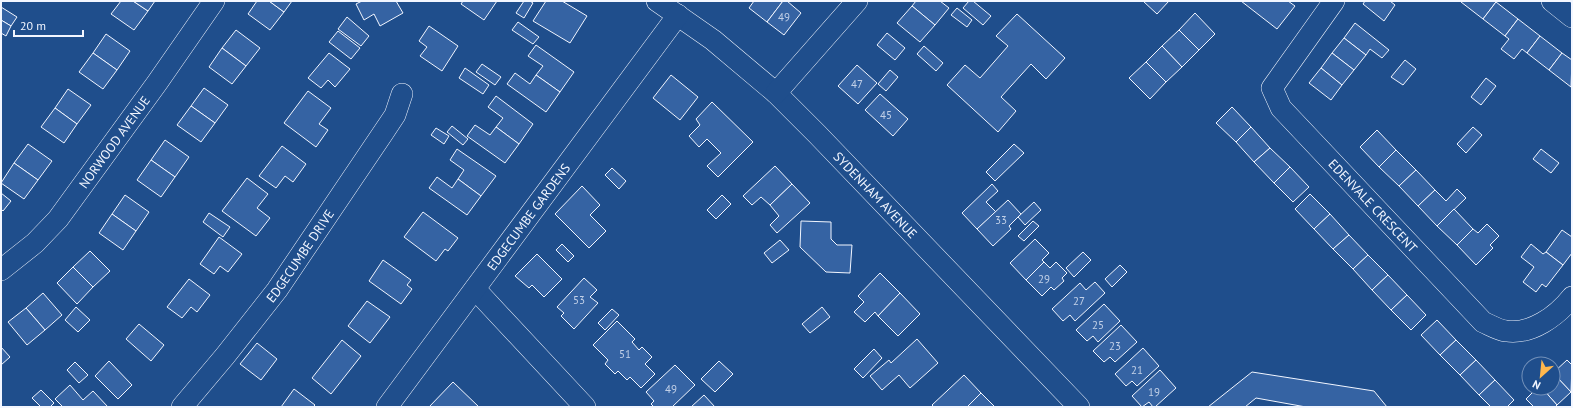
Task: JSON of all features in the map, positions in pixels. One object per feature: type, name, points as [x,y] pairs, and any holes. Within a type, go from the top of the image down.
[{"type":"street","name":"NORWOOD AVENUE","points":[[1,270],[35,242],[58,219],[157,83],[214,1]]},
{"type":"street","name":"SYDENHAM AVENUE","points":[[656,1],[713,40],[776,93],[1079,407]]},
{"type":"street","points":[[776,93],[857,1]]},
{"type":"street","name":"EDENVALE CRESCENT","points":[[1334,1],[1272,88],[1281,108],[1483,322],[1506,331],[1526,331],[1553,316],[1571,300]]},
{"type":"street","points":[[1552,1],[1572,17]]},
{"type":"street","name":"EDGECUMBE GARDENS","points":[[475,289],[678,15]]},
{"type":"street","name":"EDGECUMBE DRIVE","points":[[182,407],[225,356],[277,290],[383,133],[394,115],[402,94]]},
{"type":"street","points":[[387,407],[475,289],[585,407]]},
{"type":"building","points":[[121,1],[133,1],[148,11],[134,30],[111,14]]},
{"type":"building","points":[[133,1],[155,1],[148,11]]},
{"type":"building","points":[[257,1],[269,1],[284,12],[270,30],[248,14]]},
{"type":"building","points":[[269,1],[292,1],[284,12]]},
{"type":"building","points":[[362,1],[396,1],[403,13],[380,26],[374,14],[364,20],[356,4]]},
{"type":"building","points":[[463,1],[497,1],[484,20],[461,4]]},
{"type":"building","points":[[524,1],[530,1],[533,3],[524,18],[516,13]]},
{"type":"building","points":[[546,1],[562,1],[587,16],[570,43],[533,21]]},
{"type":"building","points":[[754,1],[783,1],[767,22],[749,8]]},
{"type":"building","points":[[783,1],[787,1],[801,13],[784,35],[767,22]]},
{"type":"building","points":[[916,1],[940,1],[949,8],[935,25],[912,6]]},
{"type":"building","points":[[969,1],[973,1],[991,16],[983,25],[963,8]]},
{"type":"building","points":[[1143,1],[1169,1],[1157,14]]},
{"type":"building","points":[[1241,1],[1288,1],[1295,6],[1277,29]]},
{"type":"building","points":[[1365,1],[1390,1],[1395,5],[1384,21],[1363,4]]},
{"type":"building","points":[[1461,2],[1496,2],[1483,19]]},
{"type":"building","points":[[1496,2],[1518,19],[1505,36],[1483,19]]},
{"type":"building","points":[[912,6],[935,25],[920,42],[897,23]]},
{"type":"building","points":[[1,7],[17,17],[11,26],[1,20]]},
{"type":"building","points":[[957,8],[972,20],[967,27],[951,15]]},
{"type":"building","points":[[1195,13],[1215,34],[1199,50],[1179,30]]},
{"type":"building","points":[[1017,14],[1065,58],[1046,79],[1031,64],[1001,97],[1016,111],[998,132],[947,85],[965,65],[980,78],[1008,46],[996,36]]},
{"type":"building","points":[[347,17],[369,36],[361,46],[338,29]]},
{"type":"building","points":[[1518,19],[1540,36],[1527,53],[1522,49],[1514,59],[1501,49],[1509,39],[1505,36]]},
{"type":"building","points":[[1,20],[11,26],[6,36],[1,33]]},
{"type":"building","points":[[518,22],[539,37],[533,44],[512,30]]},
{"type":"building","points":[[1355,23],[1389,50],[1382,58],[1370,49],[1366,55],[1344,38]]},
{"type":"building","points":[[429,26],[458,46],[442,71],[420,56],[427,47],[419,41]]},
{"type":"building","points":[[236,30],[260,48],[246,66],[222,48]]},
{"type":"building","points":[[1179,30],[1199,50],[1182,67],[1162,46]]},
{"type":"building","points":[[338,31],[360,48],[351,59],[329,42]]},
{"type":"building","points":[[887,33],[905,48],[895,60],[877,45]]},
{"type":"building","points":[[106,34],[130,51],[117,70],[93,53]]},
{"type":"building","points":[[1540,36],[1562,53],[1549,70],[1527,53]]},
{"type":"building","points":[[1344,38],[1366,55],[1354,70],[1332,53]]},
{"type":"building","points":[[536,45],[574,72],[560,92],[536,75],[543,66],[528,56]]},
{"type":"building","points":[[924,46],[943,63],[936,71],[917,54]]},
{"type":"building","points":[[1162,46],[1182,67],[1166,82],[1146,62]]},
{"type":"building","points":[[222,48],[246,66],[232,84],[209,67]]},
{"type":"building","points":[[93,53],[117,70],[103,89],[79,72]]},
{"type":"building","points":[[329,53],[350,69],[335,87],[328,80],[321,88],[308,78]]},
{"type":"building","points":[[1332,53],[1354,70],[1342,85],[1321,68]]},
{"type":"building","points":[[1562,53],[1572,60],[1571,87],[1549,70]]},
{"type":"building","points":[[1405,60],[1416,69],[1403,85],[1391,77]]},
{"type":"building","points":[[1146,62],[1166,82],[1150,99],[1129,78]]},
{"type":"building","points":[[482,64],[501,77],[495,85],[476,72]]},
{"type":"building","points":[[857,65],[877,83],[858,104],[838,86]]},
{"type":"building","points":[[465,68],[489,85],[483,94],[459,78]]},
{"type":"building","points":[[1321,68],[1342,85],[1331,100],[1309,83]]},
{"type":"building","points":[[890,70],[898,77],[886,91],[878,84]]},
{"type":"building","points":[[515,73],[530,84],[536,75],[560,92],[546,112],[507,84]]},
{"type":"building","points":[[671,75],[698,97],[680,120],[653,98]]},
{"type":"building","points":[[1486,78],[1496,86],[1481,105],[1471,97]]},
{"type":"building","points":[[204,88],[228,105],[215,123],[191,106]]},
{"type":"building","points":[[68,89],[91,105],[77,124],[55,108]]},
{"type":"building","points":[[308,91],[331,108],[319,124],[328,130],[316,147],[284,123]]},
{"type":"building","points":[[880,94],[908,119],[893,136],[865,110]]},
{"type":"building","points":[[496,96],[533,124],[519,144],[496,127],[503,118],[488,107]]},
{"type":"building","points":[[712,102],[753,142],[718,177],[707,166],[721,153],[707,139],[699,147],[689,136],[700,125],[696,119]]},
{"type":"building","points":[[191,106],[215,123],[201,142],[177,125]]},
{"type":"building","points":[[1232,107],[1251,127],[1236,142],[1216,123]]},
{"type":"building","points":[[55,108],[77,124],[64,143],[41,127]]},
{"type":"building","points":[[475,125],[490,135],[496,127],[519,144],[505,163],[467,136]]},
{"type":"building","points":[[452,126],[468,139],[463,145],[447,132]]},
{"type":"building","points":[[1251,127],[1270,148],[1254,162],[1236,142]]},
{"type":"building","points":[[1473,127],[1482,135],[1466,153],[1457,144]]},
{"type":"building","points":[[436,128],[449,136],[444,144],[431,135]]},
{"type":"building","points":[[1377,130],[1396,150],[1379,167],[1360,147]]},
{"type":"building","points":[[165,140],[189,157],[175,177],[151,160]]},
{"type":"building","points":[[28,144],[52,161],[38,180],[14,163]]},
{"type":"building","points":[[1014,144],[1024,153],[995,181],[986,172]]},
{"type":"building","points":[[282,146],[306,164],[293,182],[285,176],[276,188],[259,176]]},
{"type":"building","points":[[1270,148],[1290,167],[1274,183],[1254,162]]},
{"type":"building","points":[[457,149],[496,176],[481,196],[458,179],[464,170],[450,160]]},
{"type":"building","points":[[1541,149],[1559,163],[1551,173],[1533,159]]},
{"type":"building","points":[[1396,150],[1416,170],[1399,186],[1379,167]]},
{"type":"building","points":[[151,160],[175,177],[161,197],[137,180]]},
{"type":"building","points":[[14,163],[38,180],[24,199],[1,183]]},
{"type":"building","points":[[775,166],[792,184],[770,205],[761,197],[752,205],[743,196]]},
{"type":"building","points":[[1290,167],[1309,187],[1293,202],[1274,183]]},
{"type":"building","points":[[612,168],[626,181],[619,189],[605,175]]},
{"type":"building","points":[[1416,170],[1435,190],[1418,206],[1399,186]]},
{"type":"building","points":[[437,177],[452,188],[458,179],[481,196],[467,215],[429,188]]},
{"type":"building","points":[[247,178],[268,194],[257,208],[270,218],[256,236],[222,211]]},
{"type":"building","points":[[792,184],[810,203],[777,233],[770,225],[779,216],[770,205]]},
{"type":"building","points":[[992,184],[998,191],[986,202],[996,212],[977,229],[962,213]]},
{"type":"building","points":[[582,186],[600,205],[590,215],[606,231],[589,248],[555,214]]},
{"type":"building","points":[[1457,189],[1466,198],[1437,226],[1418,206],[1435,190],[1446,201]]},
{"type":"building","points":[[1,193],[11,201],[3,211],[1,209]]},
{"type":"building","points":[[1310,194],[1330,214],[1314,229],[1295,209]]},
{"type":"building","points":[[125,195],[149,212],[136,231],[112,214]]},
{"type":"building","points":[[722,195],[731,204],[716,219],[707,210]]},
{"type":"building","points":[[1008,200],[1021,214],[1009,226],[1011,229],[993,246],[977,229]]},
{"type":"building","points":[[1034,202],[1041,210],[1025,225],[1018,217]]},
{"type":"building","points":[[1454,209],[1473,229],[1457,245],[1437,226]]},
{"type":"building","points":[[423,212],[458,238],[448,251],[445,249],[436,261],[404,237]]},
{"type":"building","points":[[209,213],[230,227],[223,237],[203,222]]},
{"type":"building","points":[[112,214],[136,231],[123,250],[99,233]]},
{"type":"building","points":[[1330,214],[1349,235],[1333,249],[1314,229]]},
{"type":"building","points":[[801,221],[831,222],[831,239],[837,245],[852,245],[850,273],[826,272],[800,247]]},
{"type":"building","points":[[1033,221],[1039,226],[1024,241],[1018,236]]},
{"type":"building","points":[[1487,224],[1499,236],[1490,245],[1493,248],[1476,265],[1457,245],[1473,229],[1478,233]]},
{"type":"building","points":[[1562,230],[1572,237],[1572,253],[1563,265],[1546,252]]},
{"type":"building","points":[[1349,235],[1368,255],[1353,269],[1333,249]]},
{"type":"building","points":[[219,237],[242,254],[228,272],[220,266],[214,274],[200,264]]},
{"type":"building","points":[[1035,239],[1049,253],[1042,260],[1044,262],[1026,280],[1010,263]]},
{"type":"building","points":[[780,240],[789,250],[772,263],[764,253]]},
{"type":"building","points":[[562,244],[574,256],[568,262],[556,250]]},
{"type":"building","points":[[1531,244],[1543,254],[1546,252],[1563,265],[1546,287],[1542,284],[1536,292],[1523,282],[1534,267],[1521,257]]},
{"type":"building","points":[[90,251],[110,271],[93,287],[73,267]]},
{"type":"building","points":[[1083,252],[1091,260],[1074,277],[1066,268]]},
{"type":"building","points":[[537,254],[562,279],[544,297],[532,285],[529,288],[515,276]]},
{"type":"building","points":[[1368,255],[1388,275],[1372,290],[1353,269]]},
{"type":"building","points":[[383,260],[411,280],[407,285],[412,289],[401,304],[369,281]]},
{"type":"building","points":[[1044,262],[1050,268],[1056,262],[1067,273],[1062,278],[1064,281],[1054,290],[1051,287],[1042,296],[1026,280]]},
{"type":"building","points":[[1120,265],[1127,272],[1112,287],[1105,279]]},
{"type":"building","points":[[73,267],[93,287],[77,304],[57,283]]},
{"type":"building","points":[[880,273],[900,293],[878,316],[875,312],[865,322],[854,312],[864,302],[858,296]]},
{"type":"building","points":[[1388,275],[1407,295],[1391,310],[1372,290]]},
{"type":"building","points":[[584,278],[597,290],[590,297],[598,303],[574,329],[561,316],[564,313],[557,307]]},
{"type":"building","points":[[189,279],[210,295],[197,312],[191,307],[182,318],[167,307]]},
{"type":"building","points":[[1095,282],[1105,293],[1075,321],[1070,315],[1063,321],[1052,309],[1080,283],[1086,290]]},
{"type":"building","points":[[43,293],[62,315],[45,330],[26,308]]},
{"type":"building","points":[[900,293],[920,314],[898,336],[878,316]]},
{"type":"building","points":[[1407,295],[1426,315],[1411,330],[1391,310]]},
{"type":"building","points":[[367,301],[390,317],[370,343],[348,326]]},
{"type":"building","points":[[1104,304],[1120,321],[1098,342],[1093,336],[1087,341],[1076,330]]},
{"type":"building","points":[[76,307],[90,320],[78,332],[65,320]]},
{"type":"building","points":[[822,307],[830,317],[810,333],[802,324]]},
{"type":"building","points":[[26,308],[45,330],[27,345],[8,322]]},
{"type":"building","points":[[612,309],[619,315],[605,330],[598,323]]},
{"type":"building","points":[[1437,320],[1456,340],[1440,355],[1421,335]]},
{"type":"building","points":[[617,321],[635,339],[632,342],[639,350],[642,347],[652,357],[645,364],[655,374],[641,388],[630,377],[627,380],[618,371],[615,374],[605,364],[608,360],[593,345]]},
{"type":"building","points":[[139,324],[164,345],[151,361],[126,339]]},
{"type":"building","points":[[1121,325],[1137,342],[1115,362],[1110,357],[1104,362],[1093,351]]},
{"type":"building","points":[[917,339],[938,363],[910,388],[899,375],[882,390],[870,376],[889,360],[891,363]]},
{"type":"building","points":[[342,340],[361,356],[331,394],[312,378]]},
{"type":"building","points":[[1456,340],[1476,360],[1460,375],[1440,355]]},
{"type":"building","points":[[257,343],[277,359],[261,380],[240,364]]},
{"type":"building","points":[[1,347],[10,357],[1,365]]},
{"type":"building","points":[[1143,348],[1159,366],[1137,386],[1132,381],[1126,386],[1115,374]]},
{"type":"building","points":[[874,349],[882,358],[863,378],[854,369]]},
{"type":"building","points":[[1476,360],[1495,380],[1479,395],[1460,375]]},
{"type":"building","points":[[1567,360],[1572,365],[1571,392],[1561,381],[1561,366]]},
{"type":"building","points":[[109,361],[132,385],[118,399],[95,376]]},
{"type":"building","points":[[719,361],[733,374],[715,392],[701,379]]},
{"type":"building","points":[[75,362],[88,375],[79,383],[67,370]]},
{"type":"building","points":[[675,365],[695,385],[672,407],[654,407],[651,404],[654,401],[646,392]]},
{"type":"building","points":[[1160,370],[1176,388],[1155,407],[1153,407],[1149,402],[1142,407],[1132,396]]},
{"type":"building","points":[[1252,372],[1374,391],[1387,407],[1306,407],[1256,398],[1245,407],[1208,407]]},
{"type":"building","points":[[964,375],[981,393],[967,407],[934,407],[932,405]]},
{"type":"building","points":[[1495,380],[1514,400],[1507,407],[1491,407],[1479,395]]},
{"type":"building","points":[[1561,381],[1571,392],[1557,405],[1549,396],[1561,396]]},
{"type":"building","points":[[453,382],[479,407],[429,407]]},
{"type":"building","points":[[70,385],[83,400],[93,391],[108,407],[63,407],[55,399]]},
{"type":"building","points":[[294,389],[315,405],[313,407],[281,407]]},
{"type":"building","points":[[41,390],[54,403],[50,407],[41,407],[32,398]]},
{"type":"building","points":[[981,393],[995,407],[967,407]]},
{"type":"building","points":[[704,395],[715,407],[691,407]]},
{"type":"building","points":[[1529,396],[1549,396],[1557,405],[1555,407],[1534,407],[1526,399]]}]
